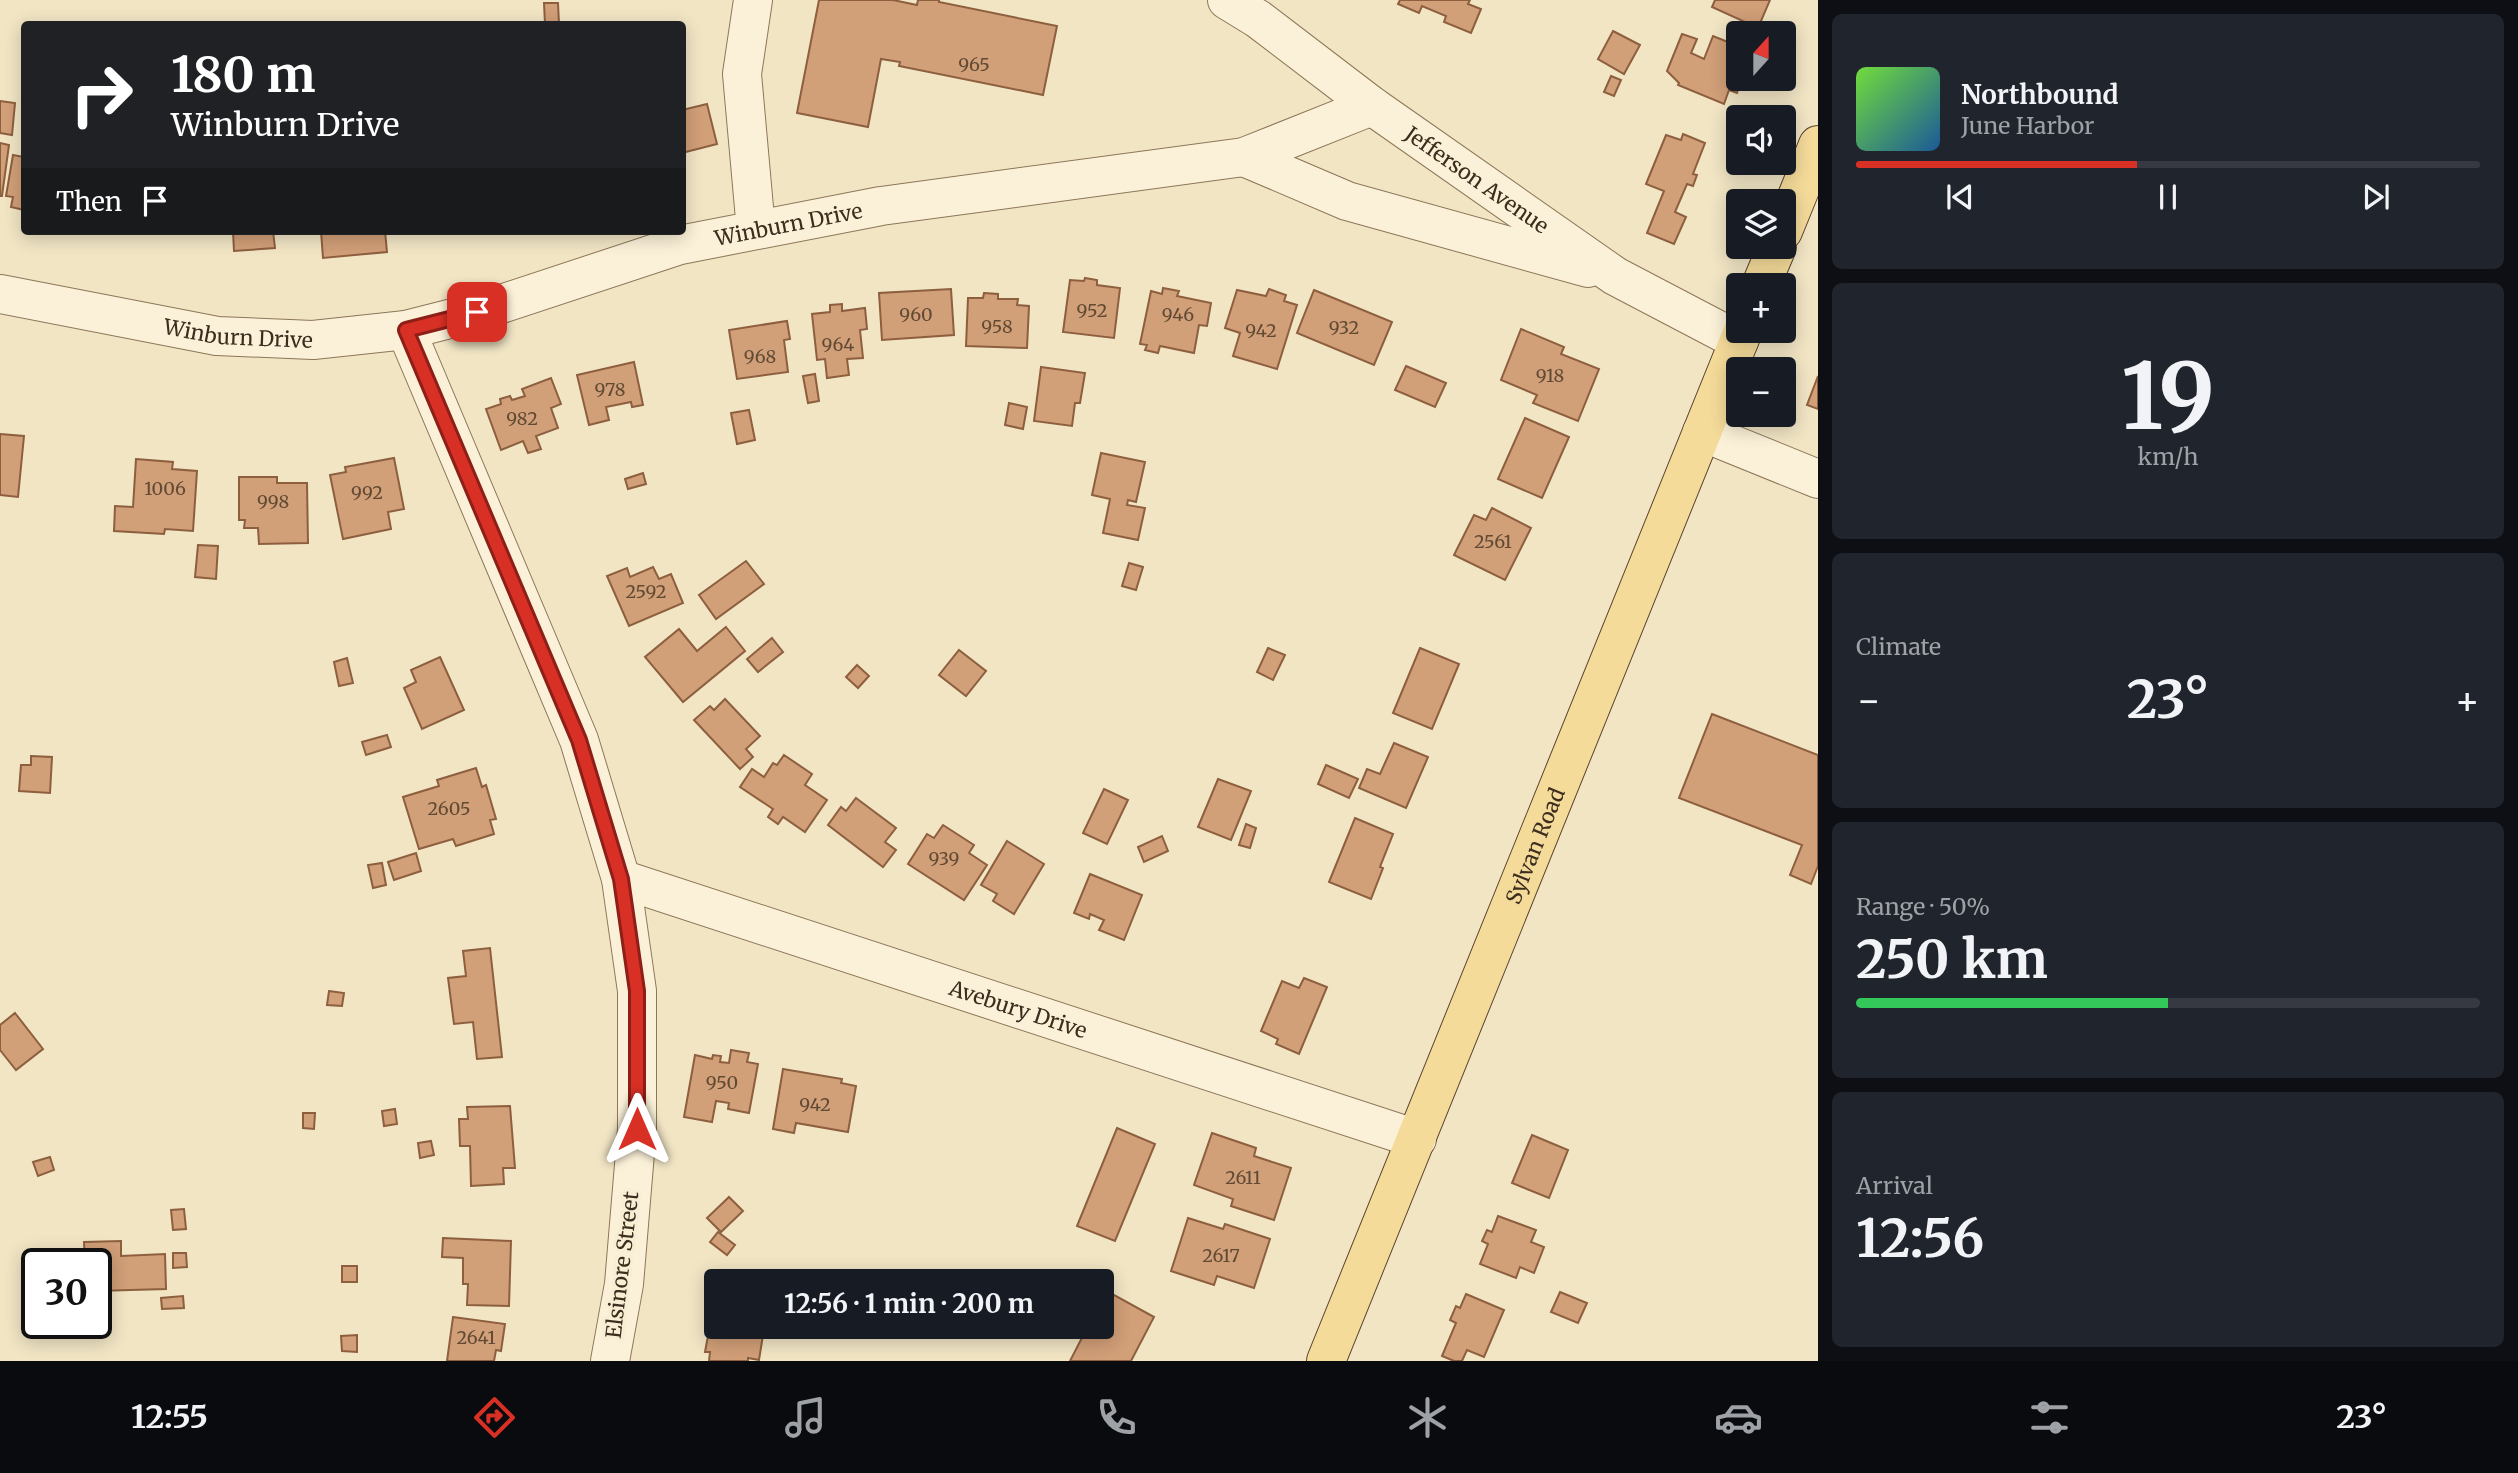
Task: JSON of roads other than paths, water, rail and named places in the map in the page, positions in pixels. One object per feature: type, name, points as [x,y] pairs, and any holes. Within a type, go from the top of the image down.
[{"type":"main road","points":[[1796,199],[1818,145]]},
{"type":"main road","name":"Sylvan Road","points":[[1326,1361],[1738,343]]},
{"type":"street","points":[[753,0],[742,74],[756,230]]},
{"type":"street","name":"Jefferson Avenue","points":[[1227,0],[1258,19],[1373,106],[1615,276],[1726,329]]},
{"type":"street","name":"Winburn Drive","points":[[0,295],[217,336],[313,340],[406,330],[477,312],[680,245],[881,206],[1244,157],[1373,106]]},
{"type":"street","points":[[1244,157],[1347,201],[1615,276]]},
{"type":"street","name":"Elsinore Street","points":[[406,330],[579,740],[621,879],[637,991],[637,1129],[624,1284],[610,1361]]},
{"type":"street","points":[[1702,432],[1818,479]]},
{"type":"street","name":"Avebury Drive","points":[[621,879],[1417,1139]]}]
